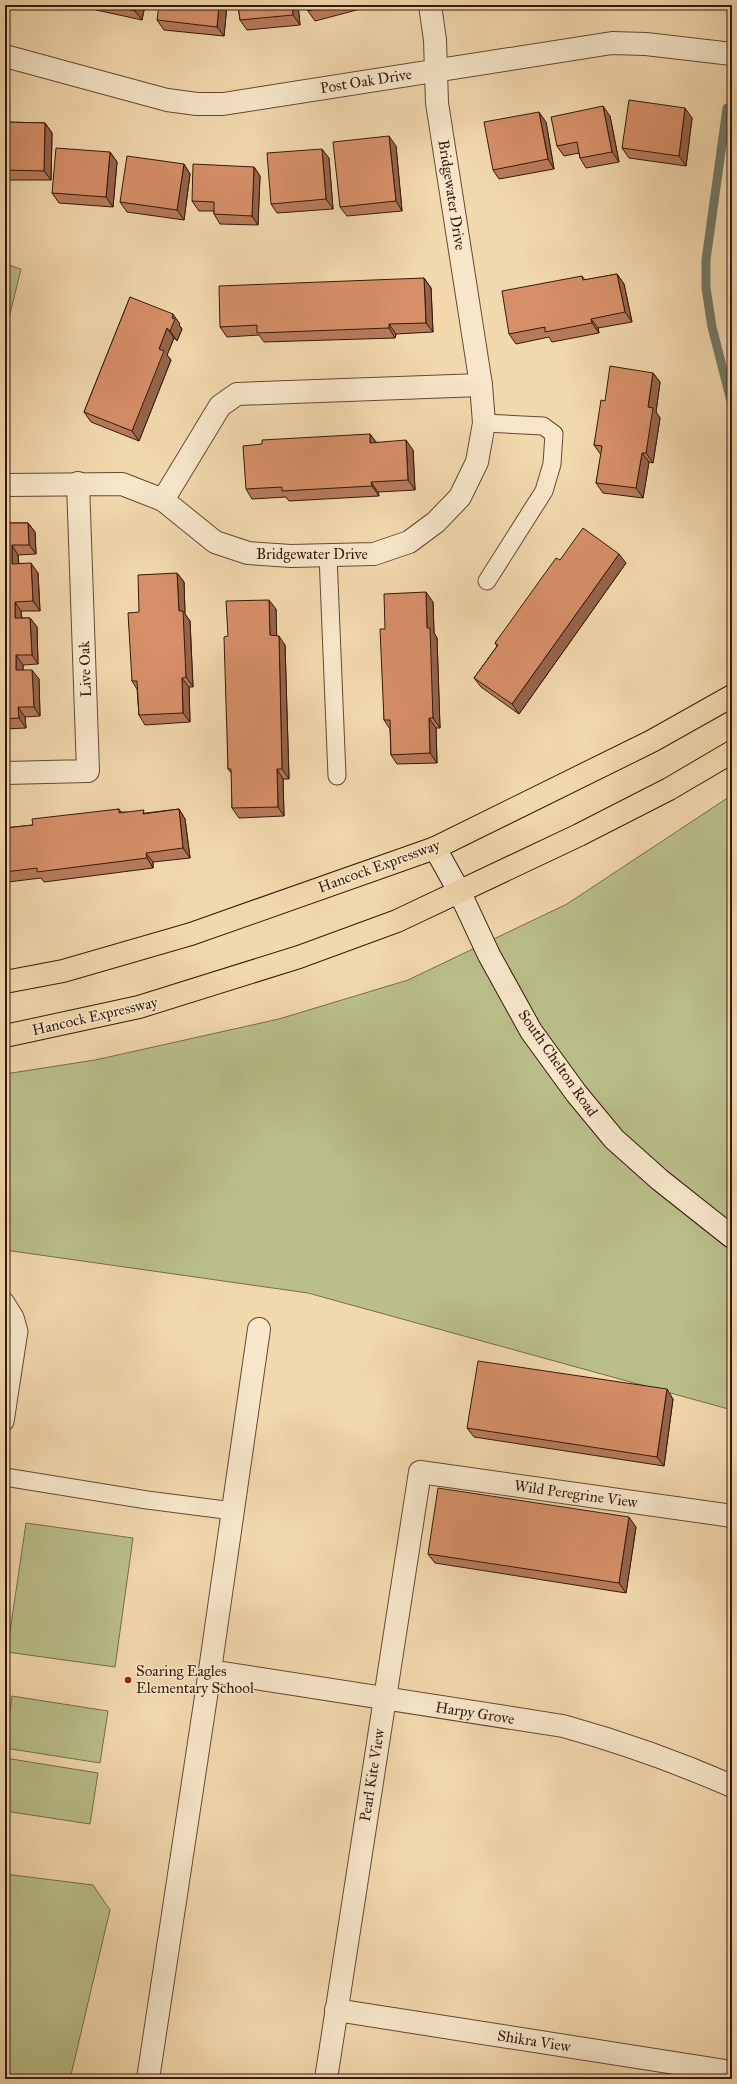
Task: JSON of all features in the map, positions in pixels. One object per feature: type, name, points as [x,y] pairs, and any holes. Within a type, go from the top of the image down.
[{"type":"main road","name":"Hancock Expressway","points":[[5,982],[63,971],[191,934],[435,848],[652,741],[732,696]]},
{"type":"main road","name":"Hancock Expressway","points":[[5,1036],[139,1007],[270,966],[397,921],[460,893],[655,796],[732,752]]},
{"type":"street","name":"Bridgewater Drive","points":[[5,485],[78,483],[122,484],[163,500],[215,542],[248,553],[291,556],[374,554],[409,542],[436,522],[460,497],[477,462],[484,423],[481,385],[437,103],[435,40],[430,5]]},
{"type":"street","name":"Post Oak Drive","points":[[5,56],[167,100],[197,104],[223,104],[612,43],[646,44],[732,54]]},
{"type":"street","points":[[163,500],[220,406],[237,394],[481,385]]},
{"type":"street","name":"Live Oak","points":[[5,773],[88,771],[78,483]]},
{"type":"street","name":"South Chelton Road","points":[[435,848],[460,893],[489,955],[532,1032],[576,1093],[614,1139],[660,1180],[732,1237]]},
{"type":"street","points":[[148,2079],[210,1671],[259,1329]]},
{"type":"street","name":"Wild Peregrine View","points":[[420,1472],[732,1516]]},
{"type":"street","name":"Pearl Kite View","points":[[326,2079],[420,1472]]},
{"type":"street","name":"Harpy Grove","points":[[210,1671],[563,1726],[652,1753],[732,1786]]},
{"type":"street","name":"Shikra View","points":[[336,2010],[732,2072]]},
{"type":"lane","points":[[484,423],[543,426],[554,434],[552,464],[544,491],[487,581]]},
{"type":"lane","points":[[328,555],[337,776]]},
{"type":"lane","points":[[5,1301],[15,1317],[18,1331],[5,1422]]},
{"type":"lane","points":[[5,1477],[147,1500],[233,1511]]},
{"type":"green space","points":[[5,264],[21,269],[7,326],[5,326]]},
{"type":"green space","points":[[732,795],[732,1410],[308,1293],[5,1250],[5,1074],[95,1060],[279,1019],[408,980],[567,904]]},
{"type":"green space","points":[[26,1523],[133,1538],[115,1667],[7,1652]]},
{"type":"green space","points":[[12,1696],[108,1711],[100,1763],[5,1748]]},
{"type":"green space","points":[[5,1758],[98,1773],[90,1824],[5,1811]]},
{"type":"green space","points":[[5,1874],[93,1885],[110,1910],[70,2079],[5,2079]]},
{"type":"building","points":[[111,5],[136,5],[135,11]]},
{"type":"building","points":[[159,5],[219,5],[217,27],[157,20]]},
{"type":"building","points":[[238,5],[292,5],[293,15],[240,20]]},
{"type":"building","points":[[307,5],[333,5],[308,11]]},
{"type":"building","points":[[629,100],[685,108],[679,156],[622,148]]},
{"type":"building","points":[[603,106],[612,152],[580,158],[577,142],[557,146],[551,117]]},
{"type":"building","points":[[539,112],[548,159],[493,170],[484,122]]},
{"type":"building","points":[[5,122],[45,123],[44,171],[5,170]]},
{"type":"building","points":[[389,136],[396,201],[340,207],[333,142]]},
{"type":"building","points":[[56,148],[110,152],[106,197],[52,193]]},
{"type":"building","points":[[322,149],[326,199],[271,204],[267,153]]},
{"type":"building","points":[[127,156],[184,164],[177,210],[120,202]]},
{"type":"building","points":[[193,164],[254,167],[252,216],[214,214],[214,202],[192,201]]},
{"type":"building","points":[[617,274],[625,312],[591,319],[592,323],[545,332],[545,327],[509,334],[502,291],[582,276],[583,280]]},
{"type":"building","points":[[424,278],[426,323],[389,324],[389,328],[257,333],[257,325],[220,327],[219,286]]},
{"type":"building","points":[[130,297],[173,314],[172,318],[175,319],[170,331],[167,328],[159,349],[164,351],[132,431],[84,412]]},
{"type":"building","points":[[610,366],[653,373],[648,407],[653,408],[646,453],[642,453],[636,488],[596,483],[602,446],[594,445],[601,400],[605,401]]},
{"type":"building","points":[[370,434],[370,443],[406,440],[408,480],[371,482],[372,486],[282,491],[282,487],[246,489],[243,446],[262,444],[262,440]]},
{"type":"building","points":[[5,523],[28,523],[29,545],[12,545],[12,564],[31,563],[33,601],[15,602],[15,618],[30,618],[32,655],[16,655],[16,670],[32,670],[34,707],[18,707],[19,718],[5,719]]},
{"type":"building","points":[[583,528],[619,554],[512,704],[474,678],[498,645],[495,643],[556,558],[560,560]]},
{"type":"building","points":[[177,573],[179,611],[183,611],[186,677],[182,678],[183,713],[139,715],[137,681],[132,681],[128,613],[139,612],[138,575]]},
{"type":"building","points":[[426,592],[427,628],[430,628],[433,718],[429,718],[430,753],[391,755],[390,720],[384,720],[380,629],[385,629],[384,594]]},
{"type":"building","points":[[269,600],[270,635],[279,636],[282,769],[277,769],[278,807],[232,808],[231,769],[228,769],[224,637],[228,636],[226,601]]},
{"type":"building","points":[[119,809],[119,813],[144,810],[143,814],[179,809],[183,848],[146,853],[147,858],[37,872],[37,868],[5,872],[5,828],[33,825],[32,819]]},
{"type":"building","points":[[478,1361],[667,1389],[657,1457],[467,1428]]},
{"type":"building","points":[[438,1488],[629,1517],[619,1583],[428,1554]]},
{"type":"waterway","points":[[727,108],[706,260],[706,288],[712,327],[732,405]]},
{"type":"place","name":"Soaring Eagles Elementary School","points":[[128,1680]]}]
